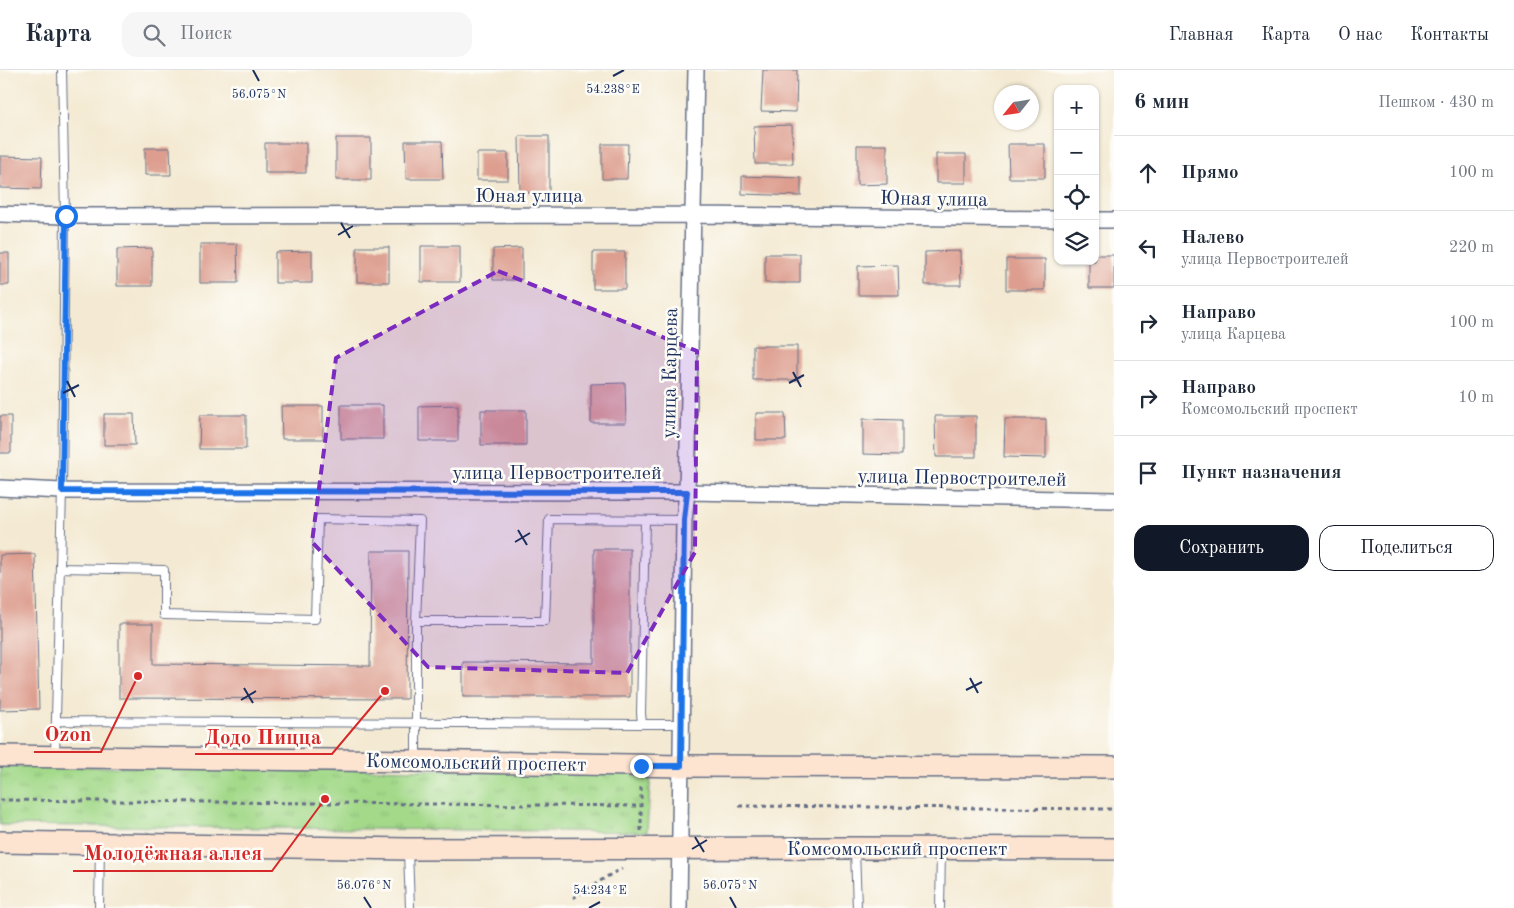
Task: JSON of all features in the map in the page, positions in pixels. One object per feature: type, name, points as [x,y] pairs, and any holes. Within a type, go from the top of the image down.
[{"type":"main road","name":"Комсомольский проспект","points":[[0,756],[681,766],[1114,766]]},
{"type":"main road","name":"Комсомольский проспект","points":[[0,842],[408,849],[1114,849]]},
{"type":"street","name":"улица Карцева","points":[[681,766],[684,520],[687,492],[696,70]]},
{"type":"street","name":"Юная улица","points":[[0,214],[66,216],[692,215],[1054,220]]},
{"type":"street","points":[[1099,220],[1114,220]]},
{"type":"street","name":"улица Первостроителей","points":[[0,488],[62,491],[687,492],[1114,500]]},
{"type":"street","points":[[679,908],[681,766]]},
{"type":"lane","points":[[55,757],[62,491],[66,216],[62,70]]},
{"type":"lane","points":[[60,568],[164,570],[164,615],[315,619],[318,519],[420,521],[416,621],[416,761]]},
{"type":"lane","points":[[416,621],[545,621],[549,519],[684,520]]},
{"type":"lane","points":[[642,724],[645,520]]},
{"type":"lane","points":[[56,721],[682,724]]},
{"type":"lane","points":[[99,908],[100,844]]},
{"type":"lane","points":[[855,848],[857,908]]},
{"type":"lane","points":[[940,908],[941,848]]},
{"type":"lane","points":[[408,849],[410,908]]},
{"type":"path","points":[[641,834],[642,779]]},
{"type":"path","points":[[0,800],[641,806]]},
{"type":"path","points":[[739,806],[1114,808]]},
{"type":"path","points":[[573,898],[612,872],[631,866]]},
{"type":"highlighted area","points":[[498,271],[697,351],[695,552],[627,673],[428,667],[312,542],[336,358]]},
{"type":"green space","points":[[0,766],[651,772],[647,832],[0,825]]},
{"type":"building","points":[[763,70],[797,70],[796,112],[761,111]]},
{"type":"building","points":[[792,125],[793,164],[755,164],[754,126]]},
{"type":"building","points":[[519,136],[549,136],[549,192],[520,193]]},
{"type":"building","points":[[336,138],[371,138],[371,180],[336,180]]},
{"type":"building","points":[[405,141],[442,141],[443,179],[406,179]]},
{"type":"building","points":[[265,143],[306,143],[306,173],[265,173]]},
{"type":"building","points":[[602,144],[628,144],[627,179],[602,179]]},
{"type":"building","points":[[1008,144],[1045,144],[1045,178],[1009,178]]},
{"type":"building","points":[[857,145],[887,145],[887,184],[857,185]]},
{"type":"building","points":[[145,148],[170,148],[171,175],[145,175]]},
{"type":"building","points":[[477,153],[508,153],[508,180],[477,180]]},
{"type":"building","points":[[936,154],[966,154],[966,183],[936,183]]},
{"type":"building","points":[[0,156],[42,157],[41,189],[0,188]]},
{"type":"building","points":[[742,176],[801,178],[801,196],[742,194]]},
{"type":"building","points":[[200,244],[237,244],[238,283],[200,283]]},
{"type":"building","points":[[421,246],[460,246],[460,282],[421,282]]},
{"type":"building","points":[[357,247],[389,247],[389,282],[357,282]]},
{"type":"building","points":[[152,248],[152,286],[117,286],[117,249]]},
{"type":"building","points":[[522,248],[522,280],[493,280],[493,249]]},
{"type":"building","points":[[312,251],[312,283],[275,283],[275,252]]},
{"type":"building","points":[[960,251],[961,285],[925,285],[925,252]]},
{"type":"building","points":[[593,252],[625,252],[625,289],[593,289]]},
{"type":"building","points":[[0,253],[9,253],[9,285],[0,285]]},
{"type":"building","points":[[765,254],[800,254],[800,283],[765,283]]},
{"type":"building","points":[[1099,255],[1114,255],[1114,288],[1089,288],[1089,265],[1099,265]]},
{"type":"building","points":[[1006,259],[1045,259],[1045,290],[1006,290]]},
{"type":"building","points":[[898,265],[899,295],[858,295],[858,266]]},
{"type":"building","points":[[753,346],[797,346],[797,380],[753,380]]},
{"type":"building","points":[[625,383],[626,423],[591,423],[591,384]]},
{"type":"building","points":[[341,405],[383,405],[383,439],[341,439]]},
{"type":"building","points":[[458,405],[458,441],[419,441],[419,406]]},
{"type":"building","points":[[281,406],[323,406],[323,439],[282,439]]},
{"type":"building","points":[[481,410],[526,410],[526,445],[481,445]]},
{"type":"building","points":[[756,413],[785,413],[786,440],[756,440]]},
{"type":"building","points":[[104,414],[134,414],[135,445],[104,445]]},
{"type":"building","points":[[200,415],[246,415],[246,449],[199,449]]},
{"type":"building","points":[[0,416],[11,416],[11,453],[0,453]]},
{"type":"building","points":[[935,416],[976,416],[976,457],[936,457]]},
{"type":"building","points":[[863,419],[902,420],[902,455],[863,454]]},
{"type":"building","points":[[1005,419],[1046,419],[1046,458],[1004,457]]},
{"type":"building","points":[[594,549],[630,549],[630,697],[463,697],[463,662],[594,663]]},
{"type":"building","points":[[371,551],[408,551],[407,699],[119,698],[119,624],[153,624],[153,664],[370,666]]},
{"type":"building","points":[[35,554],[39,709],[0,710],[0,555]]},
{"type":"place","name":"Ozon","points":[[138,676]]},
{"type":"place","name":"Додо Пицца","points":[[385,691]]},
{"type":"place","name":"Молодёжная аллея","points":[[325,799]]},
{"type":"route","points":[[66,216],[62,491],[687,492],[684,520],[681,766],[641,766]]}]
